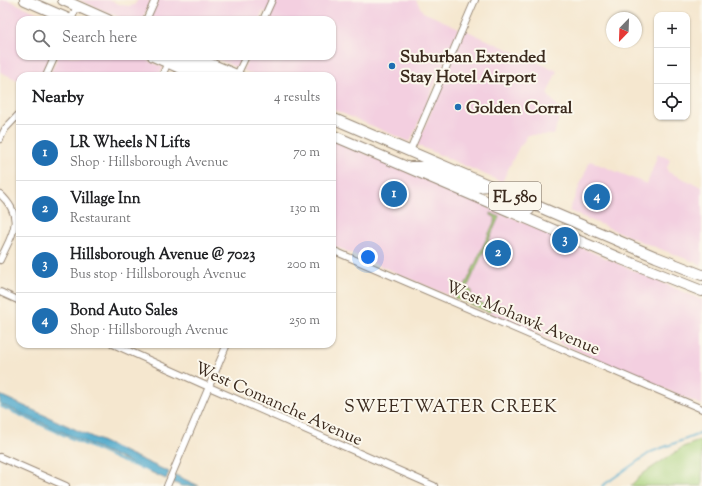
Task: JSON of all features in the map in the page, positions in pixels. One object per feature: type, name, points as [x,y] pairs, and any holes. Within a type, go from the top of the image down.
[{"type":"main road","points":[[25,0],[62,16]]},
{"type":"main road","points":[[63,0],[99,16]]},
{"type":"main road","points":[[171,60],[191,72]]},
{"type":"main road","points":[[172,60],[206,72]]},
{"type":"main road","points":[[200,60],[226,72]]},
{"type":"main road","name":"FL 580","points":[[336,120],[620,242],[702,275]]},
{"type":"main road","name":"FL 580","points":[[336,137],[664,277],[702,291]]},
{"type":"main road","points":[[405,167],[428,167],[476,188],[490,186]]},
{"type":"main road","points":[[492,204],[508,201],[568,226],[585,227]]},
{"type":"main road","points":[[566,235],[587,238],[614,249],[620,242]]},
{"type":"main road","points":[[620,258],[633,255],[653,263],[682,267]]},
{"type":"main road","points":[[664,277],[689,279],[702,284]]},
{"type":"street","points":[[148,16],[154,0]]},
{"type":"street","points":[[265,16],[272,0]]},
{"type":"street","points":[[410,151],[475,0]]},
{"type":"street","points":[[73,16],[77,6]]},
{"type":"street","points":[[48,72],[53,60]]},
{"type":"street","points":[[164,72],[169,60]]},
{"type":"street","points":[[236,72],[244,60]]},
{"type":"street","points":[[0,139],[5,129],[16,118]]},
{"type":"street","points":[[0,194],[10,204],[16,217],[14,228],[0,260]]},
{"type":"street","name":"West Mohawk Avenue","points":[[336,252],[702,409]]},
{"type":"street","points":[[0,292],[16,300]]},
{"type":"street","name":"West Comanche Avenue","points":[[122,348],[209,388],[434,486]]},
{"type":"street","points":[[167,486],[225,348]]},
{"type":"street","points":[[0,457],[66,486]]},
{"type":"shaded area","points":[[0,0],[8,0],[45,16],[16,16],[16,60],[49,60],[44,72],[16,72],[16,79],[0,72]]},
{"type":"shaded area","points":[[79,0],[108,0],[129,6],[134,5],[138,0],[151,0],[144,16],[117,16]]},
{"type":"shaded area","points":[[158,0],[416,0],[423,12],[459,28],[410,142],[336,111],[336,72],[247,72],[243,70],[247,60],[336,60],[336,16],[268,16],[269,14],[263,11],[261,16],[151,16]]},
{"type":"shaded area","points":[[465,30],[557,71],[547,94],[561,110],[554,135],[528,135],[521,146],[520,145],[502,182],[417,145]]},
{"type":"shaded area","points":[[56,60],[147,60],[163,67],[161,72],[51,72]]},
{"type":"shaded area","points":[[219,60],[240,60],[237,68]]},
{"type":"shaded area","points":[[336,141],[702,300],[702,405],[336,247]]},
{"type":"shaded area","points":[[658,154],[670,159],[667,168],[668,172],[702,187],[702,265],[642,242],[569,211],[590,161],[647,184]]},
{"type":"green space","points":[[491,213],[499,217],[467,288],[472,291],[469,298],[495,309],[489,312],[455,298],[452,293],[454,290],[462,293],[496,218],[491,215]]},
{"type":"green space","points":[[702,440],[702,486],[630,486],[644,473],[683,447]]},
{"type":"water","points":[[0,395],[169,472],[166,479],[0,404]]},
{"type":"water","points":[[175,475],[199,486],[182,486],[172,482]]},
{"type":"waterway","points":[[0,406],[121,461],[149,471]]},
{"type":"waterway","points":[[602,486],[651,452],[702,433]]},
{"type":"place","name":"Suburban Extended Stay Hotel Airport","points":[[392,66]]},
{"type":"place","name":"Golden Corral","points":[[458,107]]},
{"type":"place","name":"LR Wheels N Lifts","points":[[394,194]]},
{"type":"place","name":"Bond Auto Sales","points":[[597,197]]},
{"type":"place","name":"Hillsborough Avenue @ 7023","points":[[565,240]]},
{"type":"place","name":"Village Inn","points":[[498,253]]},
{"type":"district","name":"SWEETWATER CREEK","points":[[451,406]]}]
